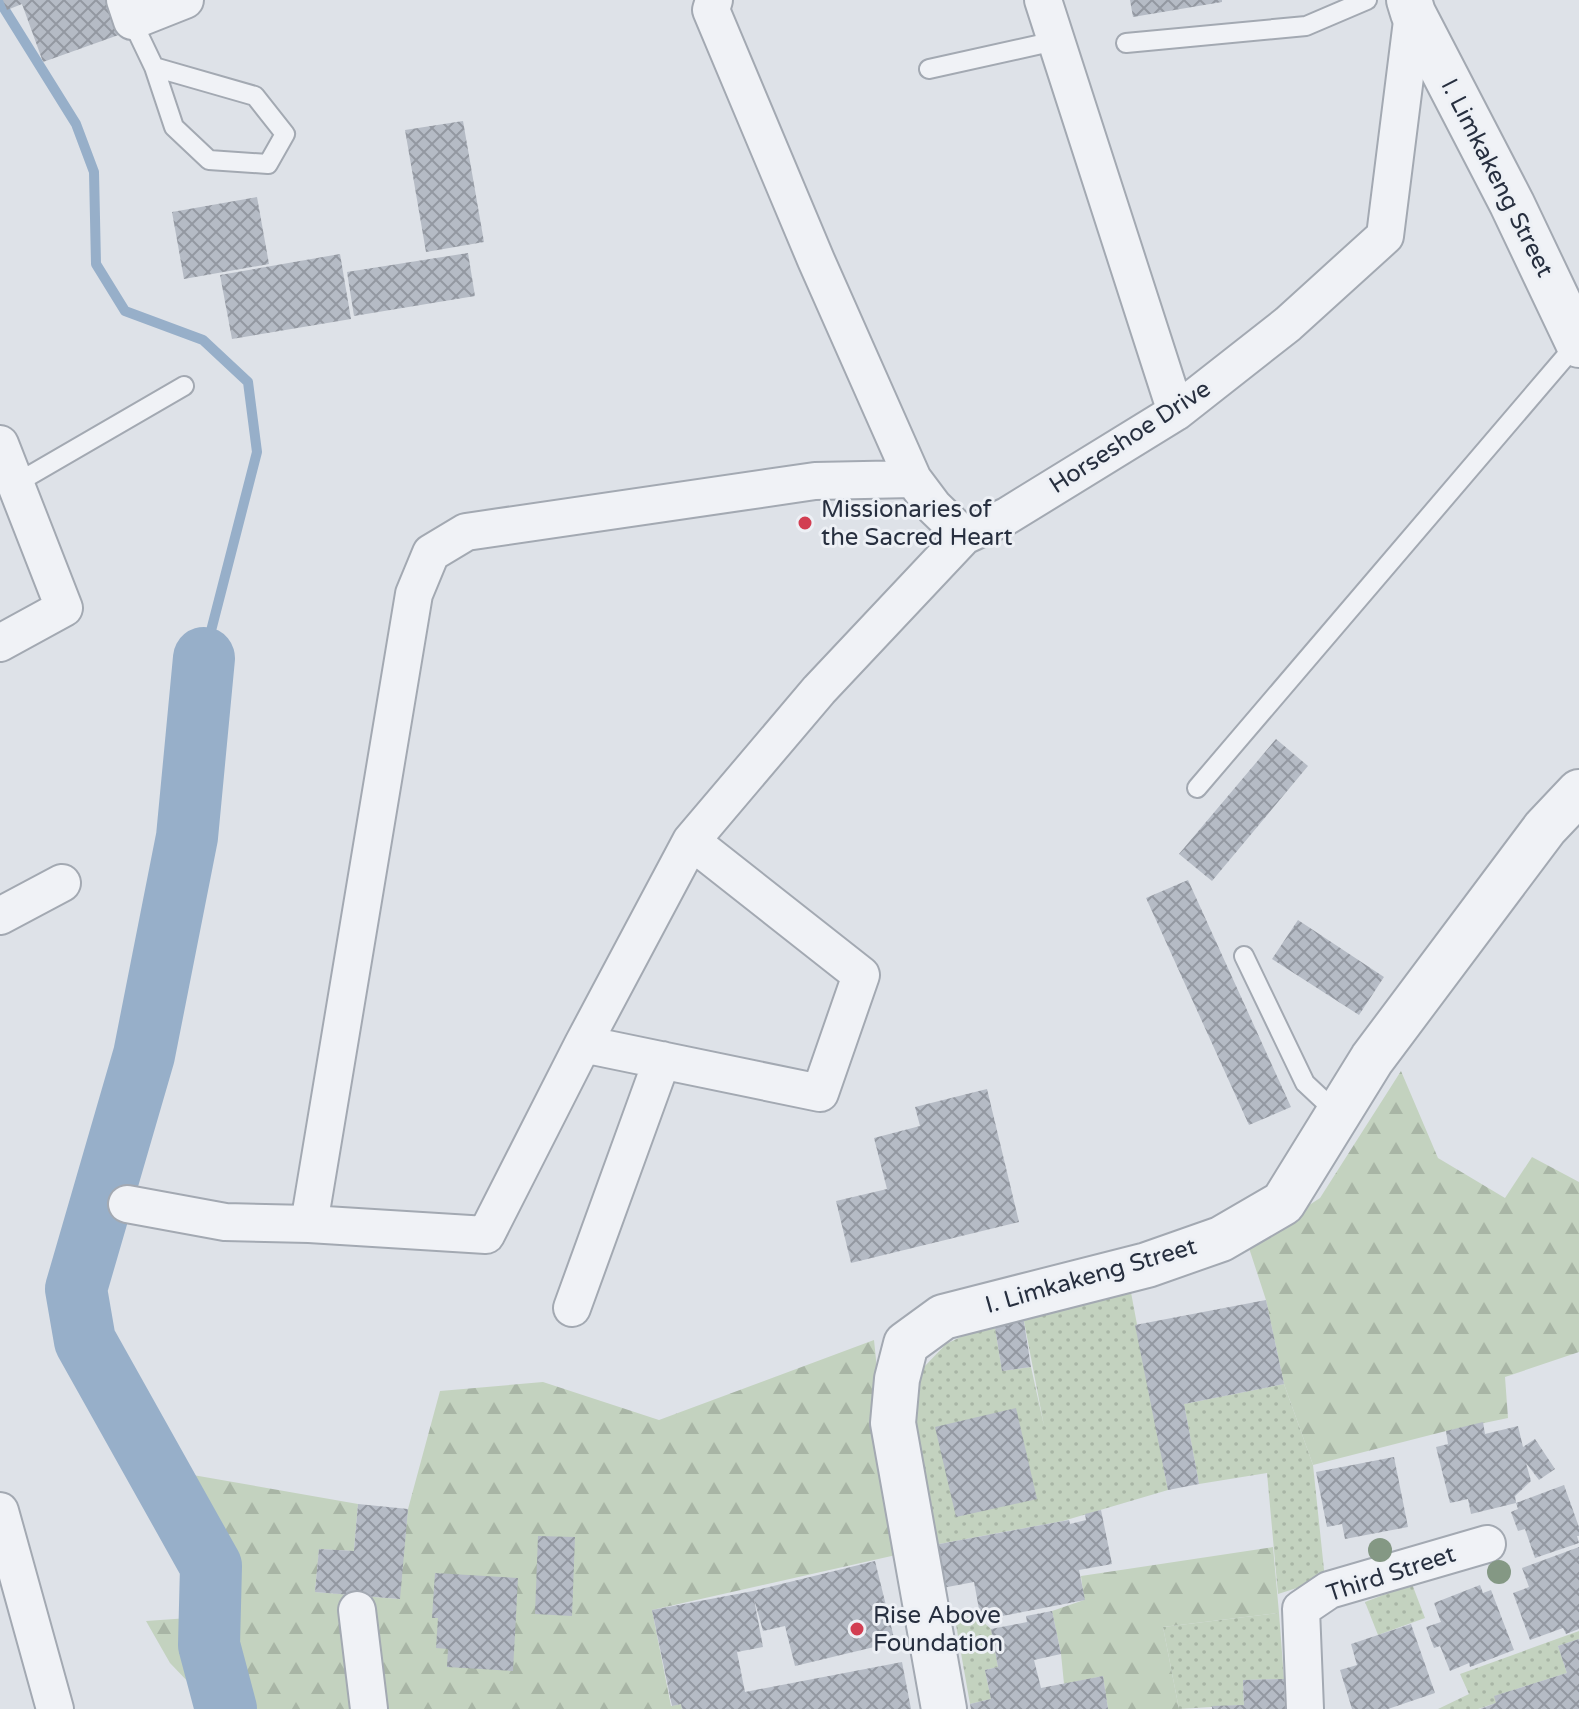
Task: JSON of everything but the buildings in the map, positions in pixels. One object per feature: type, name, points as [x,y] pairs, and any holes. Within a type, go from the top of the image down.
[{"type":"street","points":[[128,10],[185,0]]},
{"type":"street","points":[[127,1204],[225,1222],[486,1235],[691,841],[819,690],[964,536],[934,507],[913,479],[816,260],[711,10],[714,0]]},
{"type":"street","points":[[1043,0],[1176,412]]},
{"type":"street","name":"I. Limkakeng Street","points":[[1411,6],[1512,204],[1578,343]]},
{"type":"street","name":"Horseshoe Drive","points":[[964,536],[1007,516],[1176,412],[1288,324],[1385,236],[1411,6]]},
{"type":"street","points":[[0,444],[64,608],[0,643]]},
{"type":"street","points":[[309,1224],[414,594],[431,553],[466,532],[815,481],[913,479]]},
{"type":"street","name":"I. Limkakeng Street","points":[[944,1709],[893,1423],[897,1379],[906,1344],[943,1317],[1147,1265],[1221,1239],[1283,1203],[1372,1059],[1545,828],[1579,792]]},
{"type":"street","points":[[583,1044],[820,1093],[861,975],[691,841]]},
{"type":"street","points":[[0,916],[62,883]]},
{"type":"street","points":[[572,1308],[662,1060]]},
{"type":"street","points":[[0,1511],[55,1709]]},
{"type":"street","name":"Third Street","points":[[1305,1709],[1301,1609],[1329,1590],[1487,1544]]},
{"type":"street","points":[[357,1610],[369,1709]]},
{"type":"lane","points":[[1126,43],[1306,26],[1367,0]]},
{"type":"lane","points":[[128,10],[154,67],[174,127],[209,160],[268,164],[285,134],[255,96],[154,67]]},
{"type":"lane","points":[[929,69],[1055,41]]},
{"type":"lane","points":[[1197,788],[1578,343]]},
{"type":"lane","points":[[15,484],[184,386]]},
{"type":"lane","points":[[1244,956],[1305,1083],[1337,1114]]},
{"type":"green space","points":[[1401,1071],[1438,1158],[1505,1198],[1532,1157],[1579,1182],[1579,1352],[1505,1377],[1508,1418],[1313,1465],[1284,1384],[1266,1300],[1248,1245],[1320,1198]]},
{"type":"green space","points":[[1130,1287],[1168,1490],[1063,1521],[934,1545],[911,1402],[923,1368],[946,1344],[994,1321],[1002,1371],[1031,1367],[1044,1426],[1023,1316]]},
{"type":"green space","points":[[874,1340],[896,1555],[652,1610],[671,1706],[681,1704],[682,1709],[214,1709],[170,1663],[146,1621],[217,1616],[221,1574],[170,1471],[358,1504],[354,1551],[319,1549],[315,1592],[399,1599],[408,1509],[440,1391],[543,1382],[659,1420]]},
{"type":"green space","points":[[1284,1384],[1313,1465],[1325,1579],[1278,1594],[1267,1473],[1199,1484],[1184,1404]]},
{"type":"green space","points":[[1273,1547],[1279,1613],[1163,1627],[1179,1709],[1108,1709],[1103,1676],[1064,1684],[1052,1611],[1084,1600],[1081,1576]]},
{"type":"green space","points":[[1412,1584],[1425,1618],[1378,1635],[1365,1602]]},
{"type":"green space","points":[[1279,1613],[1284,1679],[1243,1680],[1244,1705],[1179,1709],[1163,1627]]},
{"type":"green space","points":[[980,1614],[981,1620],[991,1629],[998,1667],[985,1670],[991,1699],[970,1704],[955,1619]]},
{"type":"green space","points":[[1579,1631],[1579,1639],[1558,1646],[1567,1673],[1495,1696],[1496,1703],[1478,1709],[1438,1709],[1469,1694],[1460,1674]]},
{"type":"waterway","points":[[0,2],[76,124],[94,172],[96,264],[125,311],[203,340],[248,382],[257,452],[204,658]]},
{"type":"waterway","points":[[204,658],[187,837],[144,1055],[76,1289],[85,1341],[211,1566],[209,1645],[226,1709]]},
{"type":"place","name":"Missionaries of the Sacred Heart","points":[[805,523]]},
{"type":"place","name":"Rise Above Foundation","points":[[857,1629]]}]
